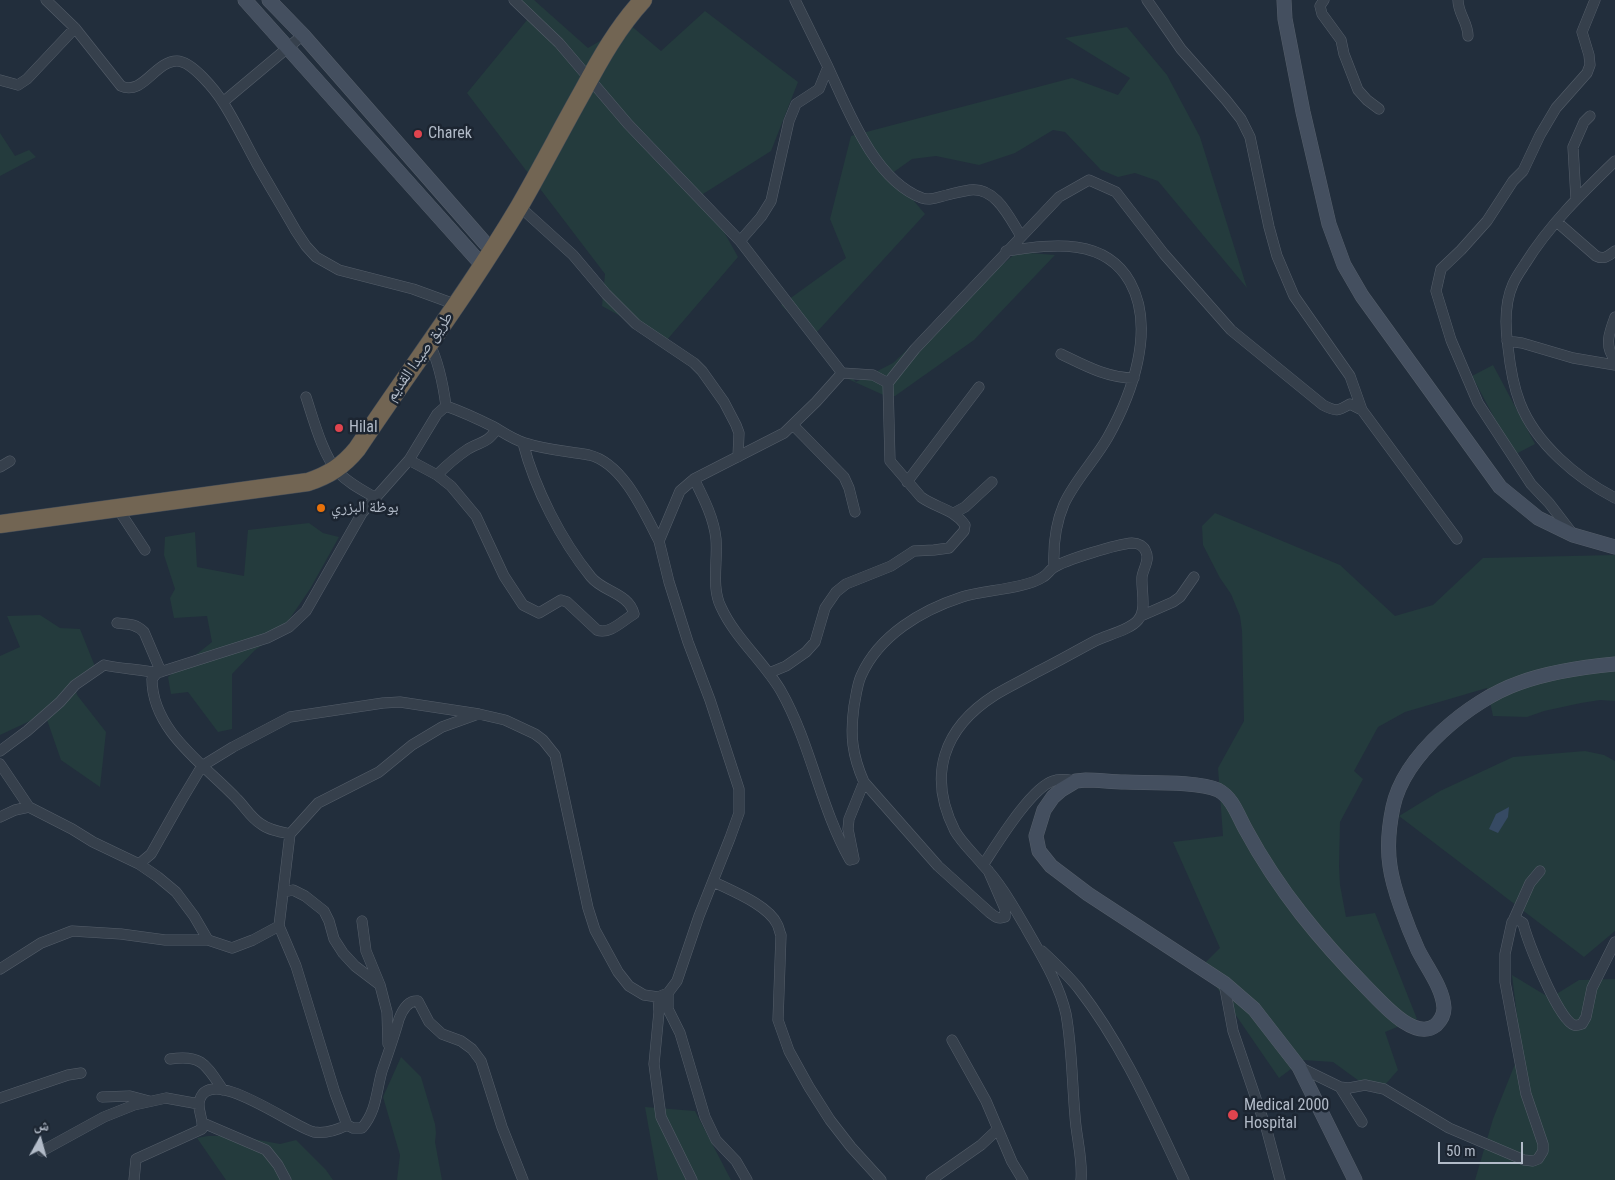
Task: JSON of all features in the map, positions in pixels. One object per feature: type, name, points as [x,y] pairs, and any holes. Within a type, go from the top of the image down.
[{"type":"highway","name":"طريق صيدا القديم","points":[[0,524],[308,482],[336,470],[357,449],[487,258],[520,206],[590,78],[620,28],[643,0]]},
{"type":"street","points":[[46,0],[75,28],[121,86],[127,89],[134,88],[165,64],[177,60],[197,71],[223,102],[296,230],[316,257],[339,270],[413,289],[456,305]]},
{"type":"street","points":[[245,0],[487,258]]},
{"type":"street","points":[[269,0],[303,35],[487,258]]},
{"type":"street","points":[[514,0],[559,43],[628,124],[740,241],[842,373],[873,375],[888,383]]},
{"type":"street","points":[[795,0],[853,120],[871,152],[889,175],[906,190],[929,200],[971,190],[983,191],[997,199],[1021,236]]},
{"type":"street","points":[[1147,0],[1181,49],[1241,119],[1250,137],[1269,226],[1284,274],[1294,296],[1350,376],[1362,410],[1457,539]]},
{"type":"street","points":[[1284,0],[1285,19],[1303,112],[1324,205],[1335,243],[1344,265],[1362,296],[1494,480],[1538,518],[1573,535],[1615,547]]},
{"type":"street","points":[[1324,0],[1320,6],[1322,14],[1341,40],[1344,54],[1358,90],[1366,100],[1379,110]]},
{"type":"street","points":[[1458,0],[1458,10],[1466,23],[1468,36]]},
{"type":"street","points":[[1573,535],[1549,503],[1531,484],[1478,403],[1451,340],[1436,291],[1441,269],[1461,250],[1487,220],[1513,181],[1523,171],[1540,135],[1556,108],[1587,73],[1590,65],[1589,55],[1582,32],[1596,0]]},
{"type":"street","points":[[0,80],[18,85],[27,79],[75,28]]},
{"type":"street","points":[[223,102],[303,35]]},
{"type":"street","points":[[740,241],[761,218],[771,201],[789,121],[796,104],[819,89],[828,67]]},
{"type":"street","points":[[1576,199],[1573,147],[1584,122],[1590,116]]},
{"type":"street","points":[[1615,161],[1576,199],[1535,248],[1513,284],[1505,316],[1514,383],[1520,404],[1531,425],[1550,448],[1570,467],[1598,489],[1615,498]]},
{"type":"street","points":[[769,673],[786,666],[806,652],[815,642],[824,608],[836,592],[846,584],[891,566],[914,551],[949,548],[964,532],[965,525],[960,518],[927,501],[907,482],[890,461],[888,442],[888,383],[915,349],[1059,197],[1089,180],[1116,192],[1164,254],[1231,330],[1323,405],[1333,410],[1339,410],[1350,404],[1362,410]]},
{"type":"street","points":[[520,206],[573,255],[606,294],[636,324],[694,363],[702,371],[724,402],[736,425],[739,433],[738,456]]},
{"type":"street","points":[[1557,222],[1596,256],[1601,258],[1608,257],[1615,251]]},
{"type":"street","points":[[1006,251],[1041,246],[1063,246],[1082,247],[1099,254],[1116,263],[1126,275],[1134,290],[1140,308],[1141,328],[1134,378],[1107,438],[1065,502],[1053,542],[1054,567]]},
{"type":"street","points":[[1615,317],[1609,334],[1608,345],[1609,353],[1615,360]]},
{"type":"street","points":[[1507,341],[1522,343],[1573,358],[1615,365]]},
{"type":"street","points":[[429,342],[442,376],[446,406]]},
{"type":"street","points":[[1061,354],[1110,376],[1134,378]]},
{"type":"street","points":[[659,541],[680,491],[694,479],[709,470],[778,436],[793,425],[842,373]]},
{"type":"street","points":[[907,482],[978,387]]},
{"type":"street","points":[[306,397],[318,433],[336,470],[349,482],[376,498]]},
{"type":"street","points":[[446,406],[470,415],[523,443],[545,449],[590,456],[605,462],[622,478],[636,498],[659,541],[669,582],[688,642],[710,700],[739,789],[739,813],[714,882],[677,981],[663,995],[658,1012],[654,1064],[661,1117],[692,1180]]},
{"type":"street","points":[[0,751],[27,731],[60,702],[75,685],[104,665],[159,672],[267,638],[289,628],[306,611],[362,513],[410,460],[438,414],[446,406]]},
{"type":"street","points":[[793,425],[844,477],[855,512]]},
{"type":"street","points":[[437,475],[450,461],[470,448],[488,440],[497,429]]},
{"type":"street","points":[[410,460],[437,475],[451,486],[476,516],[504,576],[523,605],[539,613],[561,600],[567,602],[597,630],[602,632],[609,630],[634,614],[632,608],[623,598],[593,579],[578,560],[550,512],[537,484],[523,443]]},
{"type":"street","points":[[0,467],[10,461]]},
{"type":"street","points":[[694,479],[704,499],[716,538],[716,583],[720,607],[781,691],[813,766],[843,849],[850,860],[854,859],[848,829],[849,819],[864,782]]},
{"type":"street","points":[[954,514],[965,507],[992,482]]},
{"type":"street","points":[[118,509],[146,550]]},
{"type":"street","points":[[985,867],[1004,909],[1005,917],[996,918],[988,912],[938,866],[864,782],[857,766],[852,744],[851,724],[860,677],[871,657],[904,624],[933,609],[963,597],[1043,578],[1054,567],[1089,554],[1132,543],[1142,546],[1147,555],[1142,579],[1142,616]]},
{"type":"street","points":[[1081,1180],[1070,1045],[1066,1013],[1060,991],[1005,892],[956,833],[945,805],[940,784],[942,765],[950,740],[959,727],[974,711],[994,696],[1098,640],[1131,626],[1142,616],[1173,602],[1180,597],[1194,578]]},
{"type":"street","points":[[117,624],[133,624],[140,627],[144,632],[159,672]]},
{"type":"street","points":[[985,867],[1027,802],[1041,788],[1053,781],[1068,779],[1076,781],[1176,783],[1218,790],[1233,803],[1246,830],[1273,876],[1292,903],[1334,954],[1378,1000],[1399,1018],[1413,1028],[1421,1030],[1431,1028],[1441,1020],[1444,1010],[1441,994],[1417,948],[1401,906],[1390,866],[1389,837],[1394,805],[1403,782],[1414,763],[1432,740],[1481,702],[1517,684],[1557,673],[1615,664]]},
{"type":"street","points":[[159,672],[152,679],[152,691],[156,706],[176,738],[261,824],[275,831],[290,834]]},
{"type":"street","points":[[139,864],[151,854],[202,766],[233,747],[290,717],[374,704],[400,702],[479,714],[504,720],[535,734],[543,740],[554,755],[588,908],[595,930],[618,972],[629,986],[644,995],[663,995]]},
{"type":"street","points":[[479,714],[442,727],[412,745],[379,772],[318,803],[290,834],[279,926],[296,966],[335,1093],[347,1125],[353,1128],[362,1128],[369,1120],[402,1010],[414,1001],[418,1001],[429,1022],[442,1034],[461,1041],[481,1061],[502,1128],[523,1180]]},
{"type":"street","points":[[0,764],[28,807],[139,864],[176,892],[194,916],[208,940]]},
{"type":"street","points":[[1076,781],[1053,797],[1044,810],[1038,824],[1036,836],[1039,851],[1051,866],[1088,894],[1224,982],[1254,1009],[1299,1067],[1355,1180]]},
{"type":"street","points":[[0,817],[28,807]]},
{"type":"street","points":[[1299,1067],[1340,1087],[1349,1088],[1366,1085],[1384,1089],[1449,1128],[1524,1160],[1538,1160],[1543,1151],[1543,1144],[1526,1094],[1505,982],[1504,954],[1508,933],[1530,883],[1540,870]]},
{"type":"street","points":[[714,882],[767,911],[777,923],[781,935],[778,1020],[789,1051],[830,1120],[850,1146],[881,1180]]},
{"type":"street","points":[[284,892],[293,890],[305,896],[324,911],[334,939],[344,953],[355,966],[380,985]]},
{"type":"street","points":[[1514,921],[1518,920],[1523,923],[1527,938],[1552,995],[1562,1012],[1575,1025],[1582,1024],[1586,1017],[1592,988],[1615,942]]},
{"type":"street","points":[[362,921],[366,951],[380,985],[387,1012],[388,1055]]},
{"type":"street","points":[[0,968],[41,943],[72,931],[121,934],[165,940],[208,940],[232,948],[253,940],[279,926]]},
{"type":"street","points":[[1036,945],[1079,989],[1112,1038],[1147,1102],[1184,1180]]},
{"type":"street","points":[[1224,982],[1233,1031],[1267,1131],[1280,1180]]},
{"type":"street","points":[[663,995],[680,1033],[705,1117],[716,1140],[736,1161],[747,1180]]},
{"type":"street","points":[[952,1040],[986,1101],[997,1130],[1023,1180]]},
{"type":"street","points":[[170,1059],[185,1056],[196,1059],[209,1069],[222,1090]]},
{"type":"street","points":[[0,1098],[68,1075],[81,1073]]},
{"type":"street","points":[[1340,1087],[1362,1122]]},
{"type":"street","points":[[134,1180],[136,1159],[202,1129],[200,1098],[203,1093],[211,1089],[242,1095],[300,1128],[315,1132],[335,1131],[347,1125]]},
{"type":"street","points":[[102,1097],[130,1096],[150,1101]]},
{"type":"street","points":[[42,1151],[104,1117],[134,1105],[166,1098],[199,1104]]},
{"type":"street","points":[[203,1123],[266,1150],[278,1165],[286,1180]]},
{"type":"street","points":[[930,1180],[974,1150],[997,1130]]},
{"type":"green space","points":[[518,0],[534,0],[588,48],[629,24],[661,51],[705,11],[798,82],[771,151],[703,194],[738,257],[666,341],[602,306],[605,274],[467,93],[527,20]]},
{"type":"green space","points":[[1127,27],[1167,75],[1200,137],[1247,288],[1158,181],[1135,173],[1118,177],[1101,170],[1065,132],[1053,130],[1015,153],[979,165],[936,156],[912,159],[891,174],[925,214],[816,333],[827,351],[856,382],[893,363],[943,316],[1017,252],[1055,255],[974,340],[895,396],[888,397],[848,379],[814,337],[781,305],[846,258],[830,219],[851,136],[1072,78],[1118,95],[1130,78],[1065,38]]},
{"type":"green space","points":[[0,133],[15,156],[29,150],[36,157],[0,176]]},
{"type":"green space","points":[[1493,365],[1535,444],[1514,455],[1472,376]]},
{"type":"green space","points":[[1215,513],[1340,565],[1395,616],[1433,605],[1483,558],[1615,555],[1615,701],[1600,700],[1581,703],[1544,711],[1527,717],[1493,716],[1487,688],[1405,712],[1378,727],[1354,771],[1363,779],[1340,822],[1340,885],[1346,917],[1375,913],[1417,1019],[1385,1032],[1398,1070],[1377,1094],[1333,1062],[1303,1060],[1279,1078],[1202,966],[1220,948],[1173,842],[1223,836],[1218,768],[1244,721],[1240,616],[1231,594],[1220,578],[1203,545],[1202,526]]},
{"type":"green space","points":[[309,523],[323,533],[339,537],[310,589],[280,633],[255,650],[232,674],[232,729],[218,732],[188,692],[171,694],[168,677],[212,642],[207,616],[174,618],[170,598],[175,589],[164,555],[165,537],[195,532],[197,567],[244,576],[248,530]]},
{"type":"green space","points":[[40,615],[60,628],[80,629],[96,669],[74,680],[77,695],[106,732],[100,787],[61,760],[45,714],[0,735],[0,656],[20,647],[7,616]]},
{"type":"green space","points":[[1585,751],[1604,755],[1615,761],[1615,931],[1584,957],[1399,816],[1440,791],[1513,757]]},
{"type":"green space","points":[[1512,975],[1550,998],[1579,980],[1615,979],[1615,1180],[1475,1180],[1493,1119],[1521,1049]]},
{"type":"green space","points":[[401,1057],[421,1077],[435,1124],[435,1142],[442,1180],[397,1180],[400,1155],[383,1097]]},
{"type":"green space","points":[[645,1107],[695,1111],[731,1180],[658,1180]]},
{"type":"green space","points":[[237,1136],[280,1144],[296,1140],[326,1170],[333,1180],[226,1180],[197,1138]]},
{"type":"water","points":[[1509,807],[1508,817],[1498,833],[1489,829],[1496,814]]},
{"type":"place","name":"Charek","points":[[418,134]]},
{"type":"place","name":"Hilal","points":[[339,428]]},
{"type":"place","name":"بوظة البزري","points":[[321,508]]},
{"type":"place","name":"Medical 2000 Hospital","points":[[1233,1115]]}]
